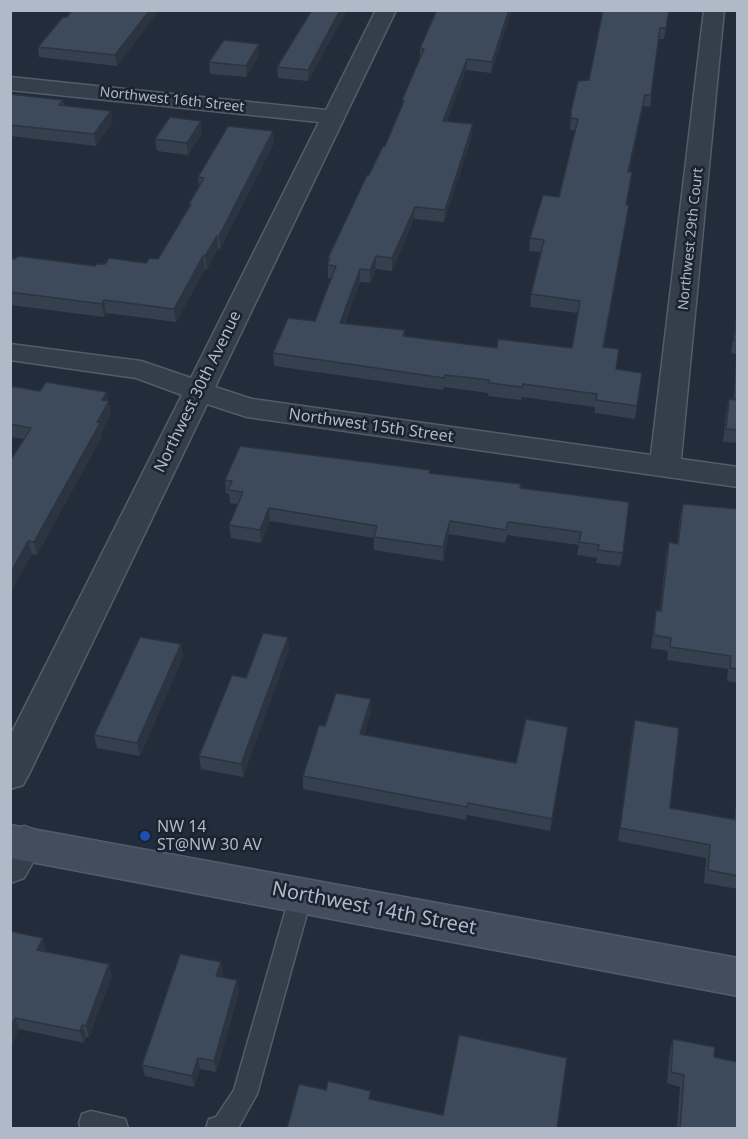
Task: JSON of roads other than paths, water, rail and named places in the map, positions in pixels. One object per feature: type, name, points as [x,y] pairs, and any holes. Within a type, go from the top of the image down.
[{"type":"street","name":"Northwest 30th Avenue","points":[[10,774],[386,10]]},
{"type":"street","name":"Northwest 29th Court","points":[[665,467],[714,10]]},
{"type":"street","name":"Northwest 16th Street","points":[[10,84],[333,117]]},
{"type":"street","name":"Northwest 15th Street","points":[[10,352],[141,370],[247,408],[738,477]]},
{"type":"street","name":"Northwest 14th Street","points":[[15,850],[301,895],[738,977]]},
{"type":"lane","points":[[218,1128],[224,1126],[236,1111],[244,1094],[301,895]]},
{"type":"lane","points":[[91,1123],[116,1128]]},
{"type":"place","name":"NW 14 ST@NW 30 AV","points":[[145,836]]}]
